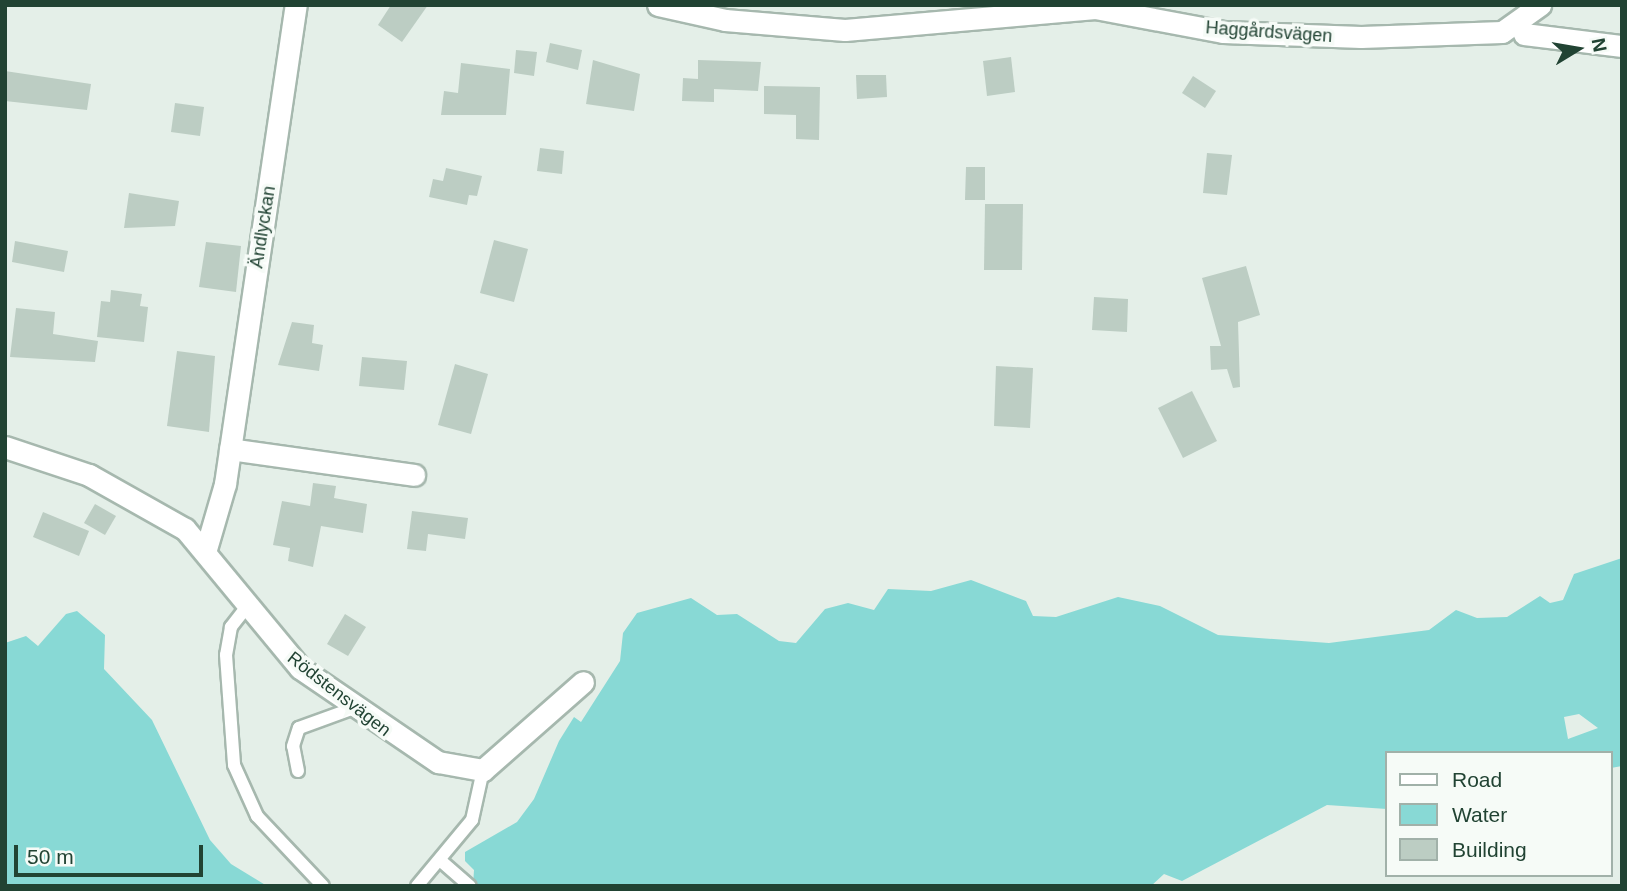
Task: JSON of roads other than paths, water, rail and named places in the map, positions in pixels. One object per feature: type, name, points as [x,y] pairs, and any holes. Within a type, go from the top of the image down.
[{"type":"street","name":"Ändlyckan","points":[[206,549],[218,527],[296,5]]},
{"type":"street","name":"Haggårdsvägen","points":[[658,5],[725,20],[845,30],[1096,8],[1223,32],[1361,37],[1502,32],[1540,5]]},
{"type":"street","points":[[1524,34],[1622,46]]},
{"type":"street","name":"Rödstensvägen","points":[[5,447],[128,493],[206,549],[245,609],[300,668],[354,708],[438,762],[483,770]]},
{"type":"street","points":[[230,449],[414,475]]},
{"type":"street","points":[[483,770],[583,682]]},
{"type":"lane","points":[[245,609],[231,627],[226,655],[234,765],[257,817],[323,886]]},
{"type":"lane","points":[[298,771],[293,746],[299,729],[354,708]]},
{"type":"lane","points":[[417,886],[441,861],[472,820],[483,770]]},
{"type":"lane","points":[[441,861],[470,886]]},
{"type":"water","points":[[1622,558],[1622,766],[1613,768],[1613,751],[1386,751],[1386,809],[1327,805],[1182,881],[1164,874],[1151,886],[473,886],[474,870],[465,861],[465,852],[517,822],[534,799],[559,741],[574,717],[581,722],[620,661],[623,633],[637,613],[691,598],[717,615],[737,614],[779,641],[796,643],[825,609],[848,603],[874,610],[888,589],[931,591],[971,580],[1026,601],[1033,616],[1056,617],[1118,597],[1160,606],[1218,635],[1329,643],[1429,630],[1456,610],[1477,618],[1507,617],[1540,596],[1550,603],[1563,600],[1574,574]],"holes":[[[1579,714],[1598,728],[1568,739],[1564,717]]]},
{"type":"water","points":[[77,611],[105,635],[104,669],[152,720],[210,840],[231,864],[267,886],[5,886],[5,643],[26,636],[38,646],[66,614]]}]
